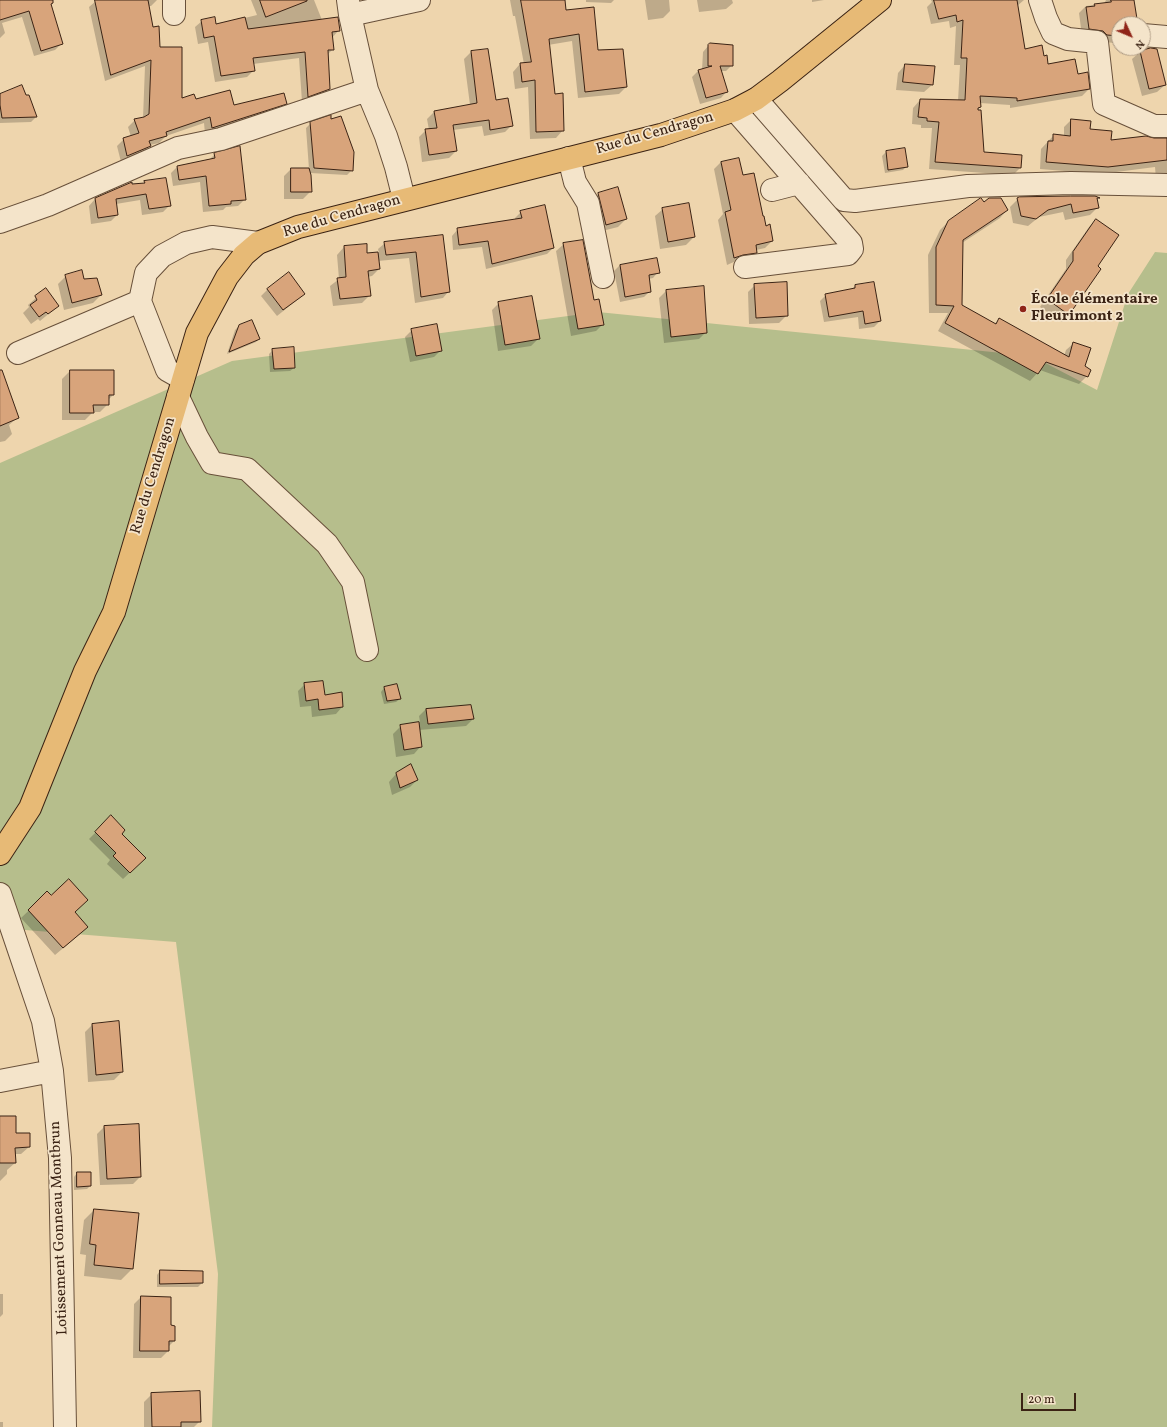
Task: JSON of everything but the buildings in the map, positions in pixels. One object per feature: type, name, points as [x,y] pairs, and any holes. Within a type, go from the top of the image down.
[{"type":"main road","name":"Rue du Cendragon","points":[[0,854],[30,808],[85,672],[114,612],[197,333],[226,277],[244,255],[258,243],[298,227],[661,135],[735,110],[756,99],[780,81],[880,0]]},
{"type":"street","points":[[404,200],[386,136],[367,90],[349,8],[419,0]]},
{"type":"street","points":[[1040,0],[1052,33],[1068,39],[1097,42],[1104,104],[1154,126],[1167,126]]},
{"type":"street","points":[[1151,36],[1167,37]]},
{"type":"street","points":[[0,222],[48,205],[178,148],[221,139],[367,90]]},
{"type":"street","points":[[756,99],[844,200],[855,201],[968,186],[1071,183],[1167,185]]},
{"type":"street","points":[[735,110],[851,243],[852,249],[848,254],[744,267]]},
{"type":"street","points":[[569,158],[575,182],[588,204],[603,276]]},
{"type":"street","points":[[772,190],[799,183]]},
{"type":"street","points":[[258,243],[212,238],[186,243],[162,256],[146,273],[140,301],[167,370],[180,388],[196,437],[212,463],[247,469],[327,544],[354,582],[367,650]]},
{"type":"street","points":[[18,353],[140,301]]},
{"type":"street","name":"Lotissement Gonneau Montbrun","points":[[0,894],[43,1021],[52,1071],[60,1158],[65,1427]]},
{"type":"street","points":[[0,1081],[52,1071]]},
{"type":"green space","points":[[1155,252],[1167,253],[1167,1427],[212,1427],[218,1274],[176,942],[0,928],[0,463],[232,361],[598,312],[1032,356],[1097,390],[1128,294]]},
{"type":"place","name":"École élémentaire Fleurimont 2","points":[[1023,309]]}]
